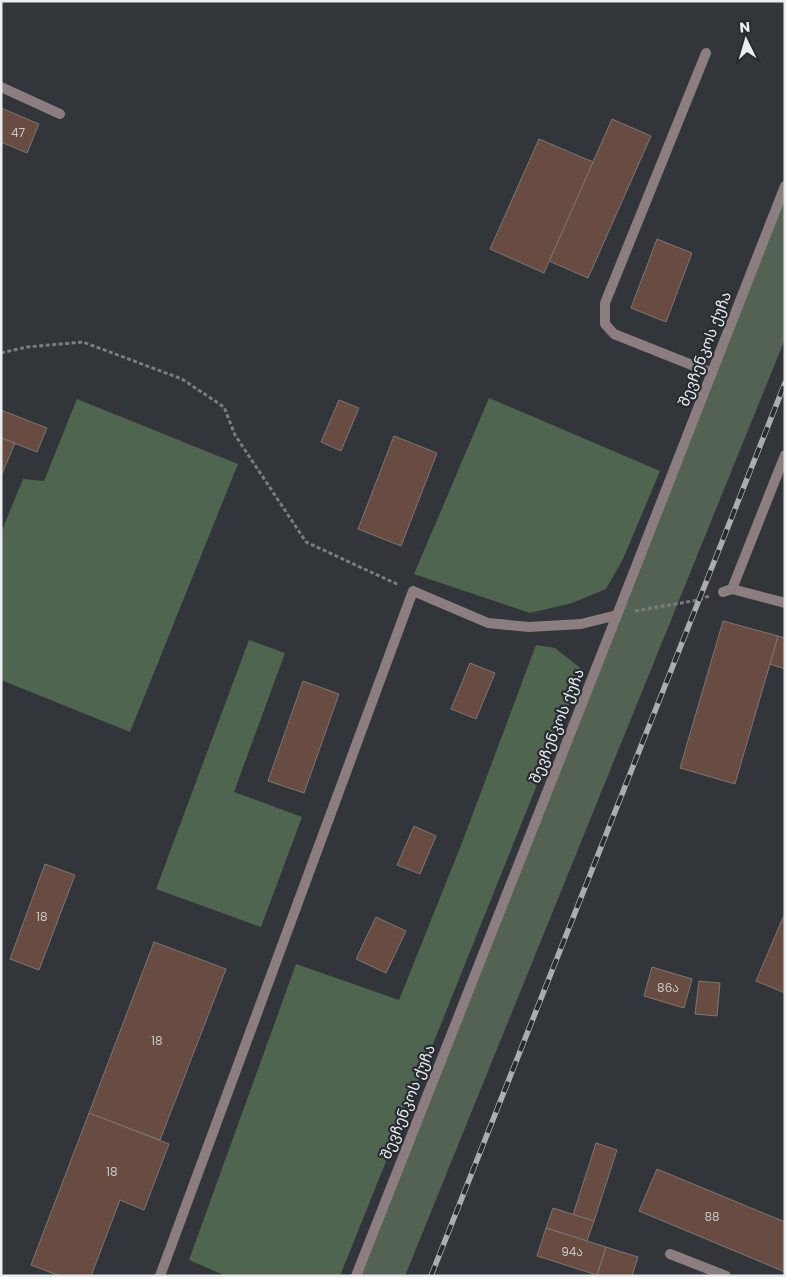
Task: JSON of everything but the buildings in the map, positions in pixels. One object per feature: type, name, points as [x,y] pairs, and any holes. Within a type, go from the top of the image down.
[{"type":"street","points":[[706,53],[605,303],[605,324],[614,334],[712,373]]},
{"type":"street","points":[[1,87],[60,114]]},
{"type":"street","name":"შევჩენკოს ქუჩა","points":[[356,1276],[785,186]]},
{"type":"street","points":[[785,455],[727,590],[785,603]]},
{"type":"street","points":[[160,1276],[413,591],[488,623],[529,627],[581,624],[617,615]]},
{"type":"street","points":[[670,1254],[726,1276]]},
{"type":"path","points":[[1,353],[27,347],[83,342],[182,379],[224,407],[235,435],[306,542],[413,591]]},
{"type":"path","points":[[617,615],[698,600],[727,590]]},
{"type":"green space","points":[[785,186],[785,339],[405,1276],[356,1276]]},
{"type":"green space","points":[[489,398],[660,471],[623,559],[606,589],[572,603],[530,613],[414,574]]},
{"type":"green space","points":[[77,399],[238,464],[130,732],[1,680],[1,533],[23,479],[44,481]]},
{"type":"green space","points":[[249,640],[285,653],[234,792],[302,817],[261,927],[156,889]]},
{"type":"green space","points":[[536,645],[555,648],[583,670],[340,1276],[226,1276],[189,1260],[296,964],[399,1000],[463,840]]},
{"type":"railway","points":[[431,1276],[785,383]]}]
